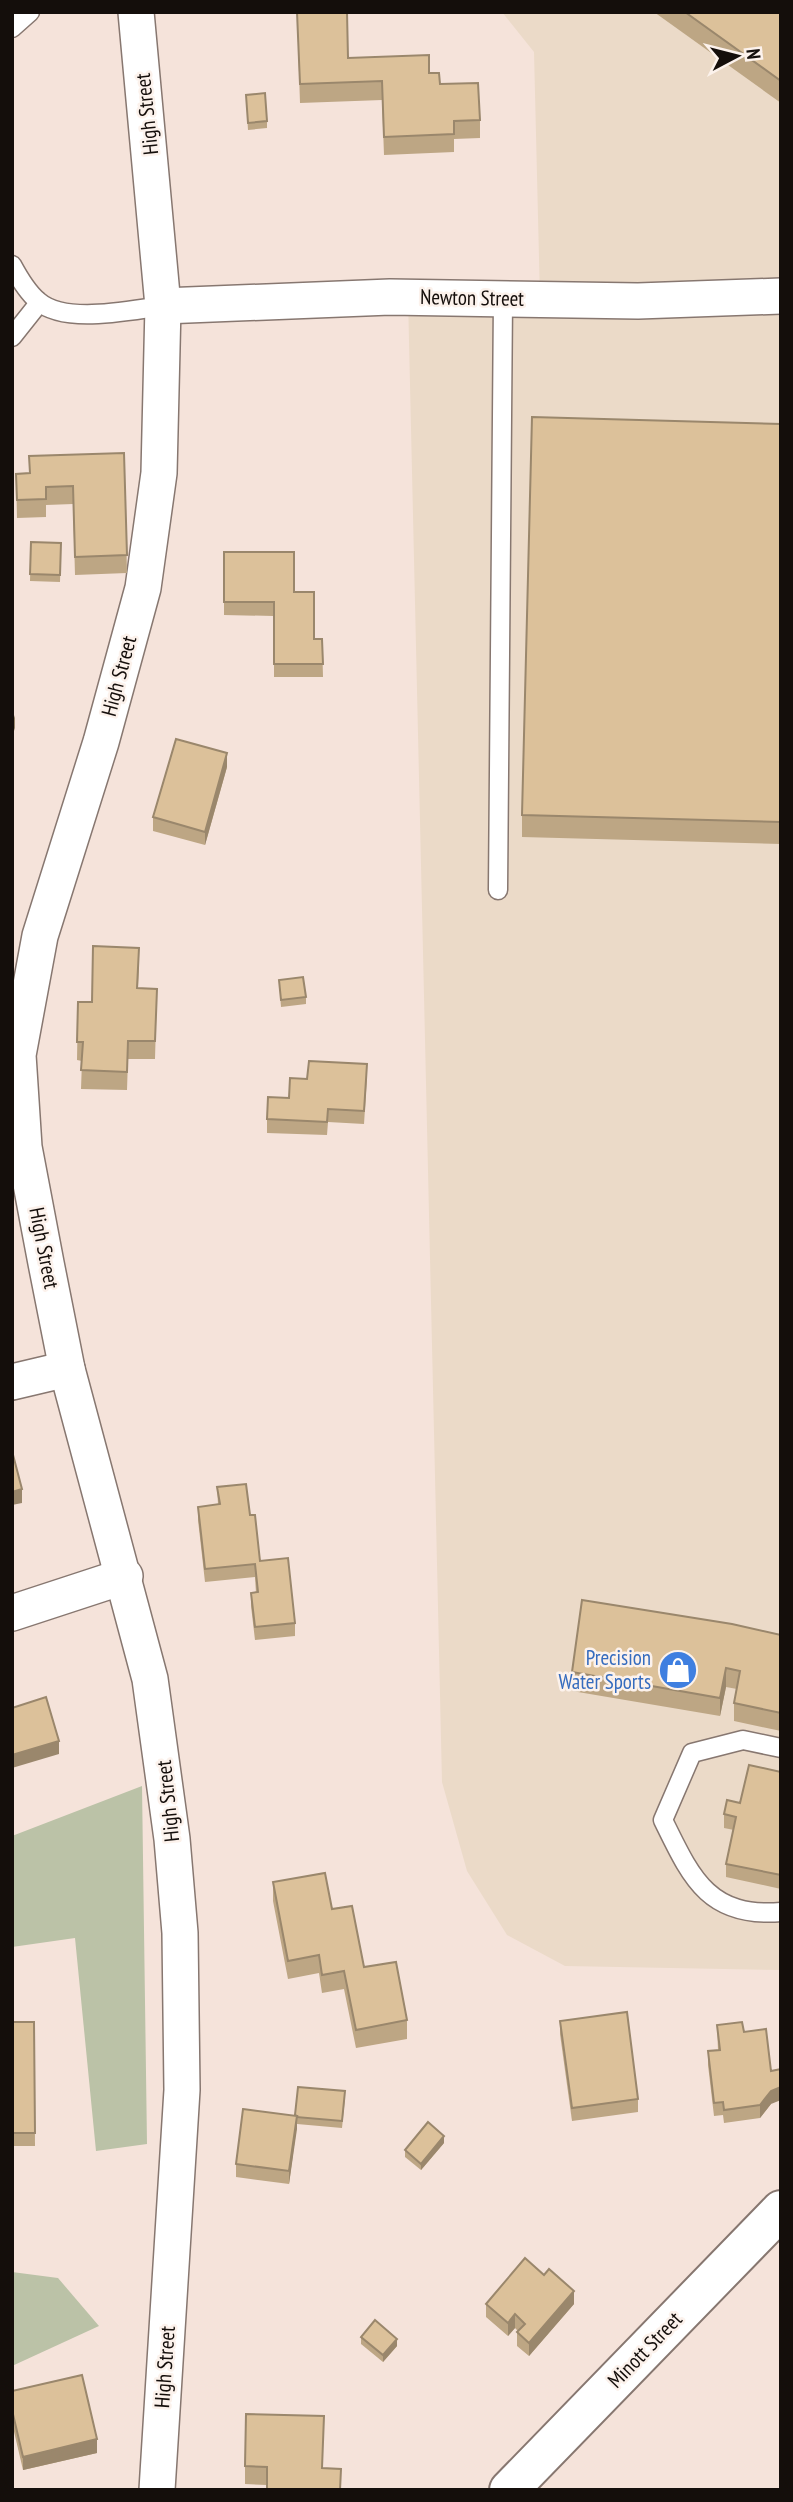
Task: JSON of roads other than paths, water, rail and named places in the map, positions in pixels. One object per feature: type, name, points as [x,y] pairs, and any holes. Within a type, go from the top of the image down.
[{"type":"street","name":"High Street","points":[[136,12],[163,306],[159,473],[143,589],[101,742],[21,993],[18,1055],[24,1147],[67,1369],[125,1576],[150,1679],[160,1732],[176,1874],[181,1968],[182,2090],[157,2490]]},
{"type":"street","name":"Newton Street","points":[[163,306],[390,297],[638,301],[781,296]]},
{"type":"street","points":[[12,1382],[67,1369]]},
{"type":"street","points":[[12,1613],[125,1576]]},
{"type":"street","name":"Minott Street","points":[[509,2490],[781,2210]]},
{"type":"lane","points":[[12,28],[30,12]]},
{"type":"lane","points":[[12,265],[39,303],[59,311],[88,315],[163,306]]},
{"type":"lane","points":[[498,890],[503,299]]},
{"type":"lane","points":[[12,337],[39,303]]},
{"type":"lane","points":[[781,1748],[743,1740],[692,1753],[663,1820],[689,1872],[710,1898],[757,1914],[781,1912]]},
{"type":"place","name":"Precision Water Sports","points":[[678,1670]]}]
